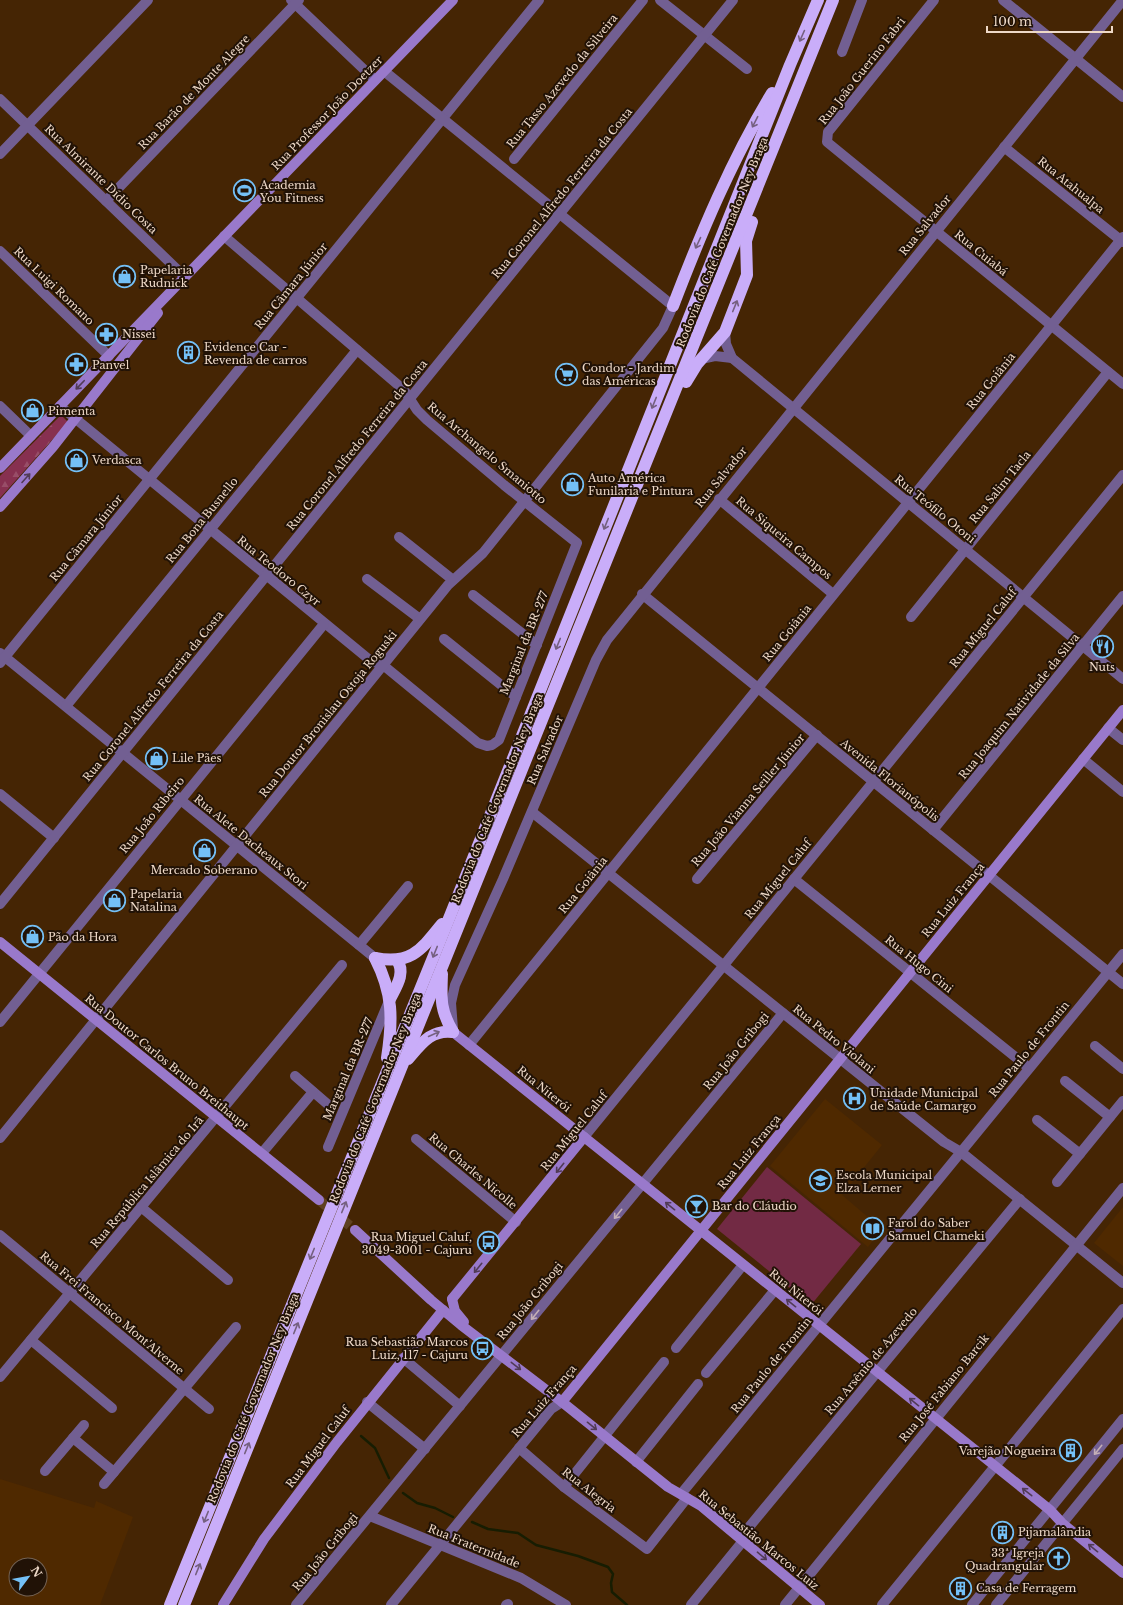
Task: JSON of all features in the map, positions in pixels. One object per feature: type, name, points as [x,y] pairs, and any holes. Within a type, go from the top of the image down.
[{"type":"highway","name":"Rodovia do Café Governador Ney Braga","points":[[170,1605],[450,916],[790,65],[818,0]]},
{"type":"highway","name":"Rodovia do Café Governador Ney Braga","points":[[184,1605],[664,422],[833,0]]},
{"type":"highway","points":[[673,306],[692,256],[743,145],[790,65]]},
{"type":"highway","points":[[664,422],[701,359],[725,332],[747,275],[746,241],[767,180],[772,151]]},
{"type":"highway","points":[[375,958],[397,960],[406,958],[419,950],[450,916]]},
{"type":"highway","points":[[375,958],[386,981],[390,999],[391,1026],[384,1078]]},
{"type":"highway","points":[[386,981],[390,967],[397,960]]},
{"type":"highway","points":[[390,999],[401,973],[400,964],[397,960]]},
{"type":"highway","points":[[401,1067],[430,1036],[437,1032],[453,1032],[441,1006],[443,964]]},
{"type":"main road","name":"Rua Professor João Doetzer","points":[[0,468],[453,0]]},
{"type":"main road","name":"Rua Professor João Doetzer","points":[[0,507],[38,465],[75,419],[185,277]]},
{"type":"main road","name":"Rua Luiz França","points":[[562,1402],[1123,710]]},
{"type":"main road","name":"Rua Doutor Carlos Bruno Breithaupt","points":[[0,942],[319,1200]]},
{"type":"main road","name":"Rua Niterói","points":[[453,1032],[1050,1510],[1062,1523],[1123,1573]]},
{"type":"main road","name":"Rua Miguel Caluf","points":[[452,1299],[584,1137]]},
{"type":"main road","name":"Rua Sebastião Marcos Luiz","points":[[355,1230],[442,1310],[502,1355],[668,1487],[701,1506],[820,1605]]},
{"type":"main road","name":"Rua Sebastião Marcos Luiz","points":[[424,1293],[442,1300],[452,1299],[455,1311],[474,1334]]},
{"type":"main road","name":"Rua Miguel Caluf","points":[[223,1605],[264,1539],[367,1402],[442,1310]]},
{"type":"street","points":[[0,154],[148,0]]},
{"type":"street","name":"Rua Câmara Júnior","points":[[2,657],[149,480],[539,0]]},
{"type":"street","name":"Rua Tasso Azevedo da Silveira","points":[[514,159],[643,0]]},
{"type":"street","points":[[660,0],[747,69]]},
{"type":"street","name":"Rua Coronel Alfredo Ferreira da Costa","points":[[0,904],[733,0]]},
{"type":"street","points":[[842,52],[862,0]]},
{"type":"street","name":"Rua João Guerino Fabri","points":[[826,139],[828,132],[934,0]]},
{"type":"street","points":[[1003,0],[1123,97]]},
{"type":"street","name":"Rua Salvador","points":[[453,1032],[451,1003],[455,985],[491,909],[601,649],[612,632],[1123,0]]},
{"type":"street","points":[[295,1],[375,80]]},
{"type":"street","name":"Rua Barão de Monte Alegre","points":[[106,201],[295,1]]},
{"type":"street","points":[[384,71],[673,306]]},
{"type":"street","name":"Rua Almirante Dídio Costa","points":[[0,100],[185,277]]},
{"type":"street","name":"Rua Cuiabá","points":[[826,139],[830,146],[1123,384]]},
{"type":"street","name":"Rua Atahualpa","points":[[1004,146],[1122,240]]},
{"type":"street","name":"Rua Archangelo Smaniotto","points":[[224,236],[404,390],[409,400],[427,420],[577,543]]},
{"type":"street","name":"Rua Goiânia","points":[[469,1045],[1122,240]]},
{"type":"street","name":"Rua Luigi Romano","points":[[0,251],[109,356]]},
{"type":"street","name":"Rua Doutor Bronislau Ostoja Roguski","points":[[0,1138],[420,619],[453,580],[478,559],[663,328],[673,306]]},
{"type":"street","points":[[701,359],[715,356],[732,358],[726,344],[725,332]]},
{"type":"street","name":"Rua Bona Busnello","points":[[66,706],[357,350]]},
{"type":"street","name":"Rua Teófilo Otoni","points":[[732,358],[1123,679]]},
{"type":"street","name":"Rua Salim Tacla","points":[[911,617],[1108,372]]},
{"type":"street","points":[[0,406],[31,436]]},
{"type":"street","name":"Rua Teodoro Czyr","points":[[60,406],[324,624],[371,661],[383,665],[478,743],[487,746]]},
{"type":"street","name":"Rua Miguel Caluf","points":[[584,1137],[1123,475]]},
{"type":"street","name":"Rua Siqueira Campos","points":[[719,499],[834,594]]},
{"type":"street","points":[[399,538],[453,580]]},
{"type":"street","name":"Marginal da BR-277","points":[[487,746],[492,745],[499,740],[577,543]]},
{"type":"street","points":[[367,578],[420,619]]},
{"type":"street","name":"Avenida Florianópolis","points":[[642,594],[1123,984]]},
{"type":"street","points":[[473,595],[537,645]]},
{"type":"street","name":"Rua Joaquim Natividade da Silva","points":[[933,830],[1123,596]]},
{"type":"street","name":"Rua João Ribeiro","points":[[0,1022],[324,624]]},
{"type":"street","points":[[444,639],[516,697]]},
{"type":"street","name":"Rua Alete Dacheaux Stori","points":[[2,657],[66,706],[375,958]]},
{"type":"street","points":[[1108,728],[1123,740]]},
{"type":"street","name":"Rua João Vianna Seiller Júnior","points":[[697,880],[816,736]]},
{"type":"street","points":[[1083,759],[1123,792]]},
{"type":"street","points":[[0,794],[54,838]]},
{"type":"street","name":"Rua Pedro Violani","points":[[532,812],[944,1142],[961,1152],[1123,1283]]},
{"type":"street","name":"Rua Hugo Cini","points":[[794,879],[1029,1068]]},
{"type":"street","points":[[359,945],[408,886]]},
{"type":"street","name":"Rua Paulo de Frontin","points":[[647,1549],[684,1496],[819,1326],[1123,954]]},
{"type":"street","name":"Rua República Islâmica do Irã","points":[[0,1377],[342,965]]},
{"type":"street","name":"Marginal da BR-277","points":[[328,1147],[390,999]]},
{"type":"street","name":"Rua João Gribogi","points":[[296,1605],[783,1013]]},
{"type":"street","points":[[1095,1046],[1123,1069]]},
{"type":"street","points":[[295,1076],[332,1108]]},
{"type":"street","points":[[1065,1081],[1110,1118]]},
{"type":"street","points":[[262,1153],[313,1092]]},
{"type":"street","points":[[1057,1182],[1123,1101]]},
{"type":"street","points":[[1037,1120],[1080,1154]]},
{"type":"street","name":"Rua Charles Nicolle","points":[[416,1139],[516,1222]]},
{"type":"street","name":"Rua José Fabiano Barcik","points":[[785,1605],[1123,1188]]},
{"type":"street","name":"Rua Arsênio de Azevedo","points":[[691,1605],[742,1539],[877,1372],[1020,1200]]},
{"type":"street","points":[[141,1208],[228,1280]]},
{"type":"street","name":"Rua Frei Francisco Mont'Alverne","points":[[0,1235],[209,1409]]},
{"type":"street","points":[[676,1348],[743,1265]]},
{"type":"street","points":[[706,1373],[775,1290]]},
{"type":"street","points":[[882,1605],[1123,1309]]},
{"type":"street","points":[[104,1484],[236,1327]]},
{"type":"street","points":[[31,1340],[112,1408]]},
{"type":"street","points":[[403,1358],[460,1406]]},
{"type":"street","points":[[564,1487],[664,1362]]},
{"type":"street","points":[[636,1462],[698,1384]]},
{"type":"street","points":[[367,1402],[425,1449]]},
{"type":"street","name":"Rua Luiz França","points":[[391,1605],[551,1409],[562,1402]]},
{"type":"street","points":[[972,1605],[1123,1419]]},
{"type":"street","points":[[45,1471],[84,1425]]},
{"type":"street","points":[[73,1438],[114,1472]]},
{"type":"street","name":"Rua Alegria","points":[[519,1448],[564,1487],[647,1549]]},
{"type":"street","points":[[996,1605],[1123,1449]]},
{"type":"street","name":"Rua Fraternidade","points":[[370,1516],[521,1578],[566,1605]]},
{"type":"shaded area","name":"Escola Municipal Elza Lerner","points":[[825,1099],[882,1145],[842,1195],[882,1229],[868,1247],[770,1166]]},
{"type":"shaded area","points":[[767,1167],[861,1244],[811,1305],[717,1229]]},
{"type":"shaded area","points":[[1123,1207],[1123,1266],[1094,1243]]},
{"type":"shaded area","points":[[0,1479],[94,1508],[96,1501],[133,1517],[100,1605],[0,1605]]},
{"type":"green space","points":[[61,415],[68,422],[0,498],[0,476]]},
{"type":"waterway","points":[[361,1436],[375,1448],[389,1478]]},
{"type":"waterway","points":[[403,1493],[417,1503],[435,1508],[453,1517]]},
{"type":"waterway","points":[[472,1522],[488,1529],[518,1533],[536,1545],[578,1556],[608,1567],[613,1574],[611,1583],[612,1592],[627,1605]]},
{"type":"tunnel","points":[[319,1200],[355,1230]]},
{"type":"place","name":"Academia You Fitness","points":[[244,191]]},
{"type":"place","name":"Papelaria Rudnick","points":[[124,276]]},
{"type":"place","name":"Nissei","points":[[107,334]]},
{"type":"place","name":"Evidence Car - Revenda de carros","points":[[189,353]]},
{"type":"place","name":"Panvel","points":[[77,365]]},
{"type":"place","name":"Condor - Jardim das Américas","points":[[566,374]]},
{"type":"place","name":"Pimenta","points":[[33,411]]},
{"type":"place","name":"Verdasca","points":[[76,460]]},
{"type":"place","name":"Auto América Funilaria e Pintura","points":[[572,484]]},
{"type":"place","name":"Nuts","points":[[1102,647]]},
{"type":"place","name":"Lile Pães","points":[[157,758]]},
{"type":"place","name":"Mercado Soberano","points":[[204,850]]},
{"type":"place","name":"Papelaria Natalina","points":[[114,900]]},
{"type":"place","name":"Pão da Hora","points":[[32,937]]},
{"type":"place","name":"Unidade Municipal de Saúde Camargo","points":[[854,1099]]},
{"type":"place","name":"Escola Municipal Elza Lerner","points":[[821,1181]]},
{"type":"place","name":"Bar do Cláudio","points":[[696,1206]]},
{"type":"place","name":"Farol do Saber Samuel Chameki","points":[[873,1229]]},
{"type":"place","name":"Rua Miguel Caluf, 3049-3001 - Cajuru","points":[[488,1243]]},
{"type":"place","name":"Rua Sebastião Marcos Luiz, 117 - Cajuru","points":[[483,1348]]},
{"type":"place","name":"Varejão Nogueira","points":[[1071,1451]]},
{"type":"place","name":"Pijamalândia","points":[[1003,1532]]},
{"type":"place","name":"33ª Igreja Quadrangular","points":[[1059,1559]]},
{"type":"place","name":"Casa de Ferragem","points":[[960,1588]]}]
